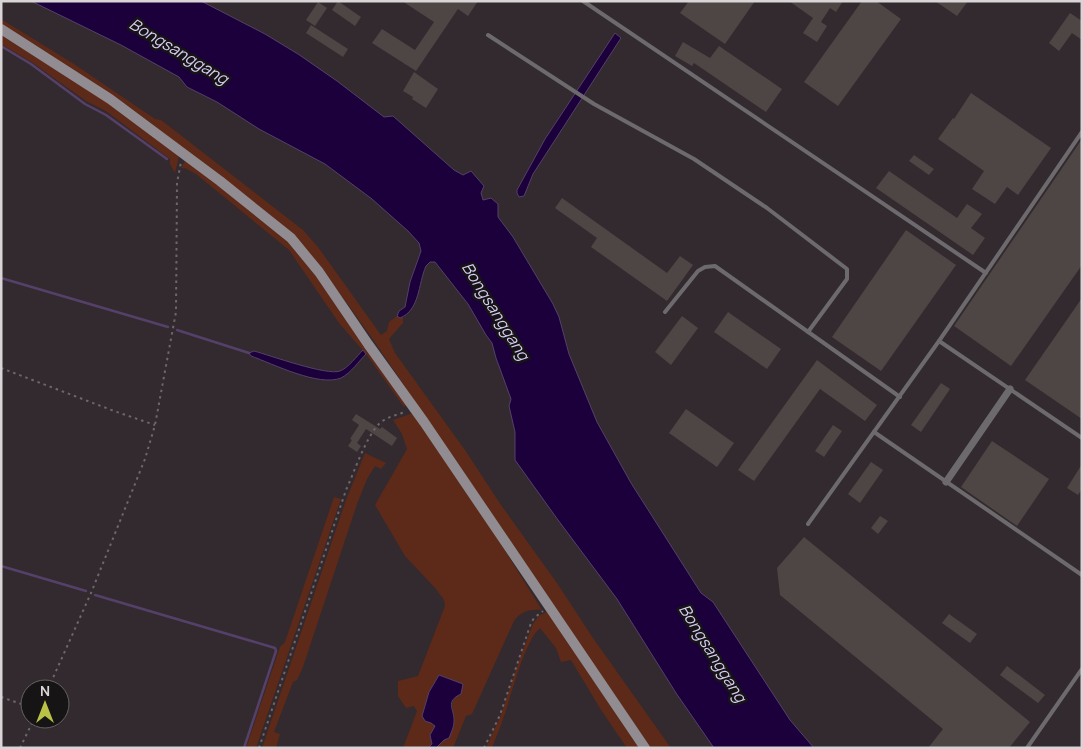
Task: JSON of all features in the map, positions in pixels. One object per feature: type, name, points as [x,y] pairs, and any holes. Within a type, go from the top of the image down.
[{"type":"main road","points":[[1,30],[86,82],[184,154],[291,238],[319,272],[415,409],[645,748]]},
{"type":"street","points":[[946,482],[1010,389]]},
{"type":"lane","points":[[583,1],[986,273]]},
{"type":"lane","points":[[488,35],[594,104],[694,159],[767,208],[847,269],[847,279],[808,332]]},
{"type":"lane","points":[[808,524],[900,397],[1082,132]]},
{"type":"lane","points":[[665,312],[698,271],[705,266],[715,266],[900,397]]},
{"type":"lane","points":[[939,341],[1082,438]]},
{"type":"lane","points":[[874,432],[1082,575]]},
{"type":"lane","points":[[1027,748],[1082,669]]},
{"type":"path","points":[[52,679],[91,593],[145,459],[155,425],[176,312],[177,183],[179,166],[184,154]]},
{"type":"path","points":[[1,368],[11,370],[114,411],[155,425]]},
{"type":"path","points":[[259,748],[346,490],[362,451],[379,424],[389,417],[415,409]]},
{"type":"path","points":[[484,748],[500,715],[531,623],[538,614],[549,608]]},
{"type":"path","points":[[1,697],[20,704]]},
{"type":"path","points":[[20,748],[29,729]]},
{"type":"shaded area","points":[[1,19],[74,64],[155,119],[161,120],[303,230],[318,247],[381,335],[387,331],[389,322],[397,316],[403,317],[403,323],[389,339],[395,353],[465,450],[501,505],[671,748],[650,748],[374,341],[323,270],[112,96],[1,25]]},
{"type":"shaded area","points":[[1,35],[87,88],[179,156],[175,173],[170,164],[170,159],[106,111],[86,101],[33,63],[1,44]]},
{"type":"shaded area","points":[[189,160],[281,233],[307,261],[407,403],[404,407],[366,354],[339,323],[289,250],[196,174],[181,168],[185,161]]},
{"type":"shaded area","points":[[413,413],[482,514],[542,610],[526,611],[514,621],[472,714],[466,716],[453,748],[436,748],[449,738],[453,727],[452,703],[456,696],[446,679],[439,675],[429,692],[422,716],[435,726],[430,735],[432,744],[428,748],[403,748],[417,711],[414,706],[406,708],[398,696],[398,681],[418,676],[445,606],[444,600],[436,589],[405,556],[375,505],[407,449],[402,434],[393,420]]},
{"type":"shaded area","points":[[365,453],[386,463],[381,469],[375,466],[367,479],[357,504],[303,667],[297,680],[293,682],[274,732],[280,734],[276,748],[262,748],[346,500]]},
{"type":"shaded area","points":[[334,497],[341,499],[256,748],[246,748],[280,647],[285,642]]},
{"type":"shaded area","points":[[548,611],[640,748],[627,748],[601,710],[571,660],[561,662],[556,648],[540,628],[528,645],[492,748],[486,748],[501,715],[533,624],[539,616]]},
{"type":"water","name":"Bongsanggang","points":[[31,1],[201,1],[265,34],[298,54],[384,117],[393,116],[454,170],[463,175],[471,171],[484,186],[481,193],[483,200],[491,198],[498,204],[498,217],[513,237],[553,304],[559,317],[569,354],[597,422],[631,483],[701,593],[713,602],[790,720],[814,748],[714,748],[676,693],[617,599],[515,460],[515,432],[509,406],[511,399],[492,343],[468,304],[435,262],[430,262],[426,266],[418,296],[411,309],[400,318],[397,316],[399,311],[405,307],[410,282],[421,251],[419,243],[408,231],[372,199],[325,164],[259,129],[217,102],[187,87],[179,77],[121,45]]},
{"type":"water","points":[[615,33],[621,38],[533,174],[524,196],[519,197],[517,190],[545,139]]},
{"type":"water","points":[[363,350],[366,354],[345,376],[332,380],[296,373],[251,356],[249,353],[254,351],[311,368],[333,372],[340,371],[346,367]]},
{"type":"water","points":[[439,675],[463,684],[461,694],[453,700],[451,706],[454,724],[449,738],[436,748],[428,748],[432,744],[430,735],[435,726],[425,721],[422,716],[429,692]]},
{"type":"building","points":[[338,1],[361,17],[355,26],[332,10]]},
{"type":"building","points":[[402,1],[478,1],[468,16],[458,9],[416,71],[372,43],[382,29],[415,50],[434,22]]},
{"type":"building","points":[[689,1],[755,1],[725,44],[680,13]]},
{"type":"building","points":[[789,1],[843,1],[836,12],[830,8],[821,22],[827,26],[817,42],[803,33],[813,18]]},
{"type":"building","points":[[862,1],[876,1],[901,19],[838,106],[804,82]]},
{"type":"building","points":[[935,1],[968,1],[957,16]]},
{"type":"building","points":[[318,2],[327,8],[315,26],[306,20]]},
{"type":"building","points":[[1070,13],[1082,21],[1082,40],[1072,33],[1059,51],[1049,43]]},
{"type":"building","points":[[311,25],[348,49],[343,57],[306,33]]},
{"type":"building","points":[[683,42],[710,58],[719,46],[782,89],[766,112],[694,63],[692,66],[675,56]]},
{"type":"building","points":[[414,72],[438,89],[426,108],[403,91]]},
{"type":"building","points":[[971,93],[1051,148],[1018,195],[1007,187],[995,204],[972,189],[984,171],[938,139]]},
{"type":"building","points":[[1082,139],[1082,265],[1011,366],[954,326]]},
{"type":"building","points":[[914,155],[934,169],[929,175],[909,161]]},
{"type":"building","points":[[889,171],[957,218],[967,204],[982,214],[971,228],[985,238],[973,255],[876,188]]},
{"type":"building","points":[[562,198],[667,273],[680,256],[693,265],[667,301],[591,247],[597,238],[555,208]]},
{"type":"building","points":[[906,230],[956,265],[881,371],[832,337]]},
{"type":"building","points":[[1082,298],[1082,419],[1025,380]]},
{"type":"building","points":[[728,312],[781,349],[767,369],[714,332]]},
{"type":"building","points":[[682,316],[698,328],[671,365],[655,352]]},
{"type":"building","points":[[817,360],[877,405],[865,421],[820,389],[754,481],[738,470]]},
{"type":"building","points":[[941,383],[950,389],[921,432],[911,425]]},
{"type":"building","points":[[686,409],[734,443],[717,467],[669,433]]},
{"type":"building","points":[[356,414],[380,429],[382,427],[397,438],[392,446],[366,429],[357,443],[361,446],[357,452],[348,446],[359,425],[352,420]]},
{"type":"building","points":[[833,425],[842,431],[824,457],[815,451]]},
{"type":"building","points":[[992,441],[1049,479],[1017,526],[961,487]]},
{"type":"building","points":[[871,462],[883,470],[860,503],[848,494]]},
{"type":"building","points":[[1082,464],[1082,489],[1078,495],[1067,488]]},
{"type":"building","points":[[880,516],[888,521],[878,534],[871,528]]},
{"type":"building","points":[[804,537],[1030,722],[1009,748],[928,748],[943,729],[780,595],[777,568]]},
{"type":"building","points":[[949,614],[977,634],[970,643],[942,623]]},
{"type":"building","points":[[1007,666],[1045,695],[1038,703],[1000,675]]},
{"type":"waterway","points":[[1,46],[31,64],[85,104],[106,115],[167,159]]},
{"type":"waterway","points":[[1,278],[168,327]]},
{"type":"waterway","points":[[177,330],[249,353]]},
{"type":"waterway","points":[[1,566],[86,591]]},
{"type":"waterway","points":[[95,595],[275,648],[276,651],[244,748]]}]
